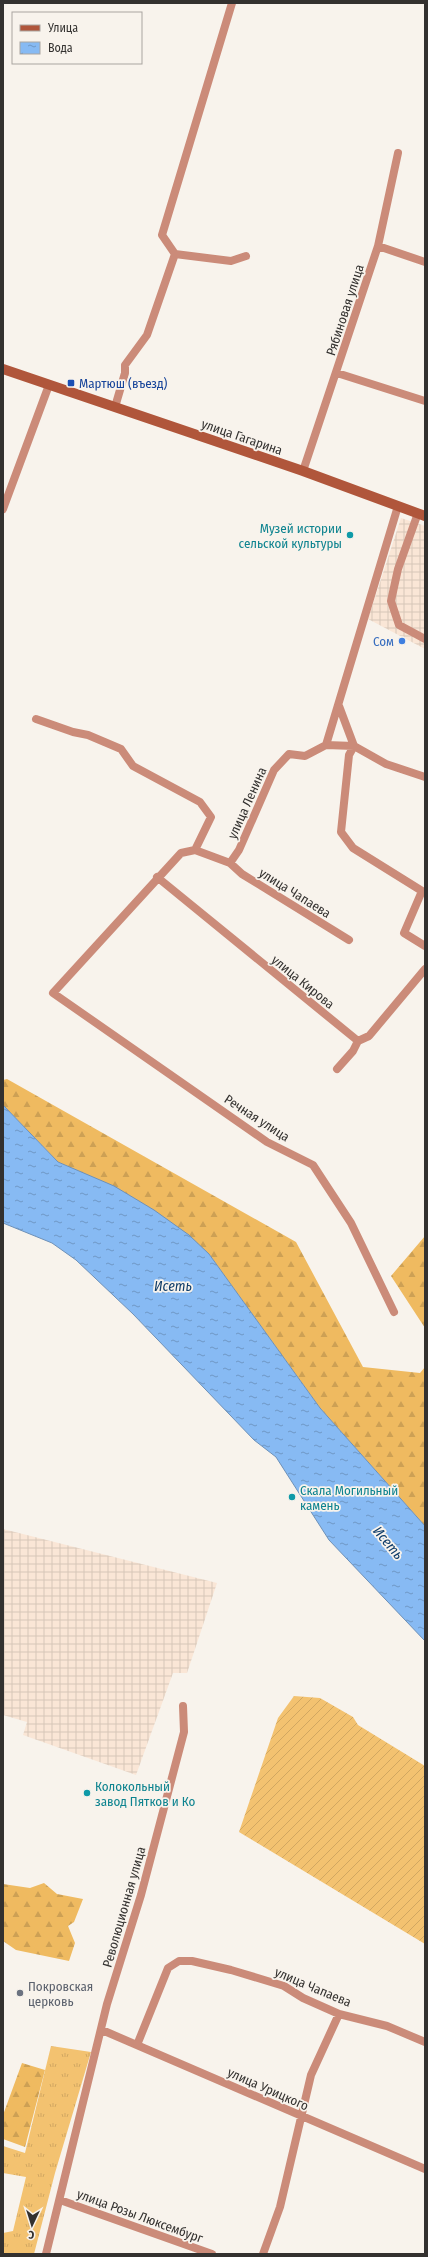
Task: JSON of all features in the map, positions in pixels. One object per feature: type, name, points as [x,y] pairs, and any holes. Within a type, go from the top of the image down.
[{"type":"main road","name":"улица Гагарина","points":[[3,369],[303,471],[421,515]]},
{"type":"street","points":[[232,3],[162,236],[174,254],[231,261],[246,256]]},
{"type":"street","name":"Рябиновая улица","points":[[303,471],[337,373],[378,246],[398,153]]},
{"type":"street","points":[[378,246],[425,262]]},
{"type":"street","points":[[115,407],[125,373],[125,365],[147,335],[174,254]]},
{"type":"street","points":[[337,373],[425,401]]},
{"type":"street","points":[[3,509],[49,385]]},
{"type":"street","points":[[398,506],[326,745],[354,746],[386,764],[425,777]]},
{"type":"street","points":[[421,515],[398,569],[392,600],[399,625],[425,639]]},
{"type":"street","points":[[339,706],[354,746],[349,755],[341,832],[353,848],[422,891],[404,933],[425,946]]},
{"type":"street","points":[[36,719],[73,732],[88,735],[121,749],[133,766],[200,802],[211,818],[195,850]]},
{"type":"street","name":"улица Ленина","points":[[230,863],[239,850],[274,770],[289,754],[305,756],[326,745]]},
{"type":"street","points":[[157,877],[181,853],[195,850],[230,863]]},
{"type":"street","name":"улица Чапаева","points":[[230,863],[242,874],[349,940]]},
{"type":"street","name":"Речная улица","points":[[157,877],[53,993],[267,1142],[313,1165],[351,1223],[394,1312]]},
{"type":"street","name":"улица Кирова","points":[[157,877],[358,1041]]},
{"type":"street","points":[[337,1070],[358,1041],[369,1036],[425,969]]},
{"type":"street","name":"Революционная улица","points":[[46,2254],[108,2004],[141,1895],[184,1732],[183,1706]]},
{"type":"street","name":"улица Чапаева","points":[[137,2045],[168,1968],[179,1960],[192,1961],[231,1970],[284,1986],[303,1998],[339,2014],[387,2026],[425,2042]]},
{"type":"street","points":[[263,2254],[280,2207],[311,2075],[339,2014]]},
{"type":"street","name":"улица Урицкого","points":[[102,2030],[425,2169]]},
{"type":"street","name":"улица Розы Люксембург","points":[[60,2200],[212,2254]]},
{"type":"shaded area","points":[[401,518],[425,526],[425,649],[368,619]]},
{"type":"shaded area","points":[[3,1529],[217,1583],[187,1673],[173,1673],[136,1775],[23,1735],[27,1722],[3,1715]]},
{"type":"green space","points":[[7,1079],[296,1242],[363,1367],[420,1373],[425,1367],[425,1526],[320,1408],[209,1254],[91,1178],[58,1162],[3,1105],[3,1080]]},
{"type":"green space","points":[[425,1236],[425,1328],[391,1276]]},
{"type":"green space","points":[[294,1696],[320,1698],[353,1717],[358,1725],[425,1766],[425,1944],[239,1832],[278,1718]]},
{"type":"green space","points":[[44,1883],[57,1894],[83,1899],[74,1922],[68,1926],[75,1943],[69,1961],[16,1950],[3,1941],[3,1884],[30,1888]]},
{"type":"green space","points":[[51,2046],[91,2052],[55,2173],[34,2254],[3,2254],[3,2233],[13,2231],[26,2177],[3,2173],[3,2146],[25,2153]]},
{"type":"green space","points":[[22,2063],[45,2070],[25,2147],[3,2139],[3,2115]]},
{"type":"water","name":"Исеть","points":[[3,1105],[58,1162],[114,1186],[154,1210],[189,1235],[209,1254],[320,1408],[425,1526],[425,1641],[329,1540],[276,1457],[254,1440],[133,1314],[76,1260],[52,1243],[3,1223]]},
{"type":"place","name":"Мартюш (въезд)","points":[[71,383]]},
{"type":"place","name":"Музей истории сельской культуры","points":[[350,535]]},
{"type":"place","name":"Сом","points":[[402,641]]},
{"type":"place","name":"Скала Могильный камень","points":[[292,1497]]},
{"type":"place","name":"Колокольный завод Пятков и Ко","points":[[87,1793]]},
{"type":"place","name":"Покровская церковь","points":[[20,1993]]}]
